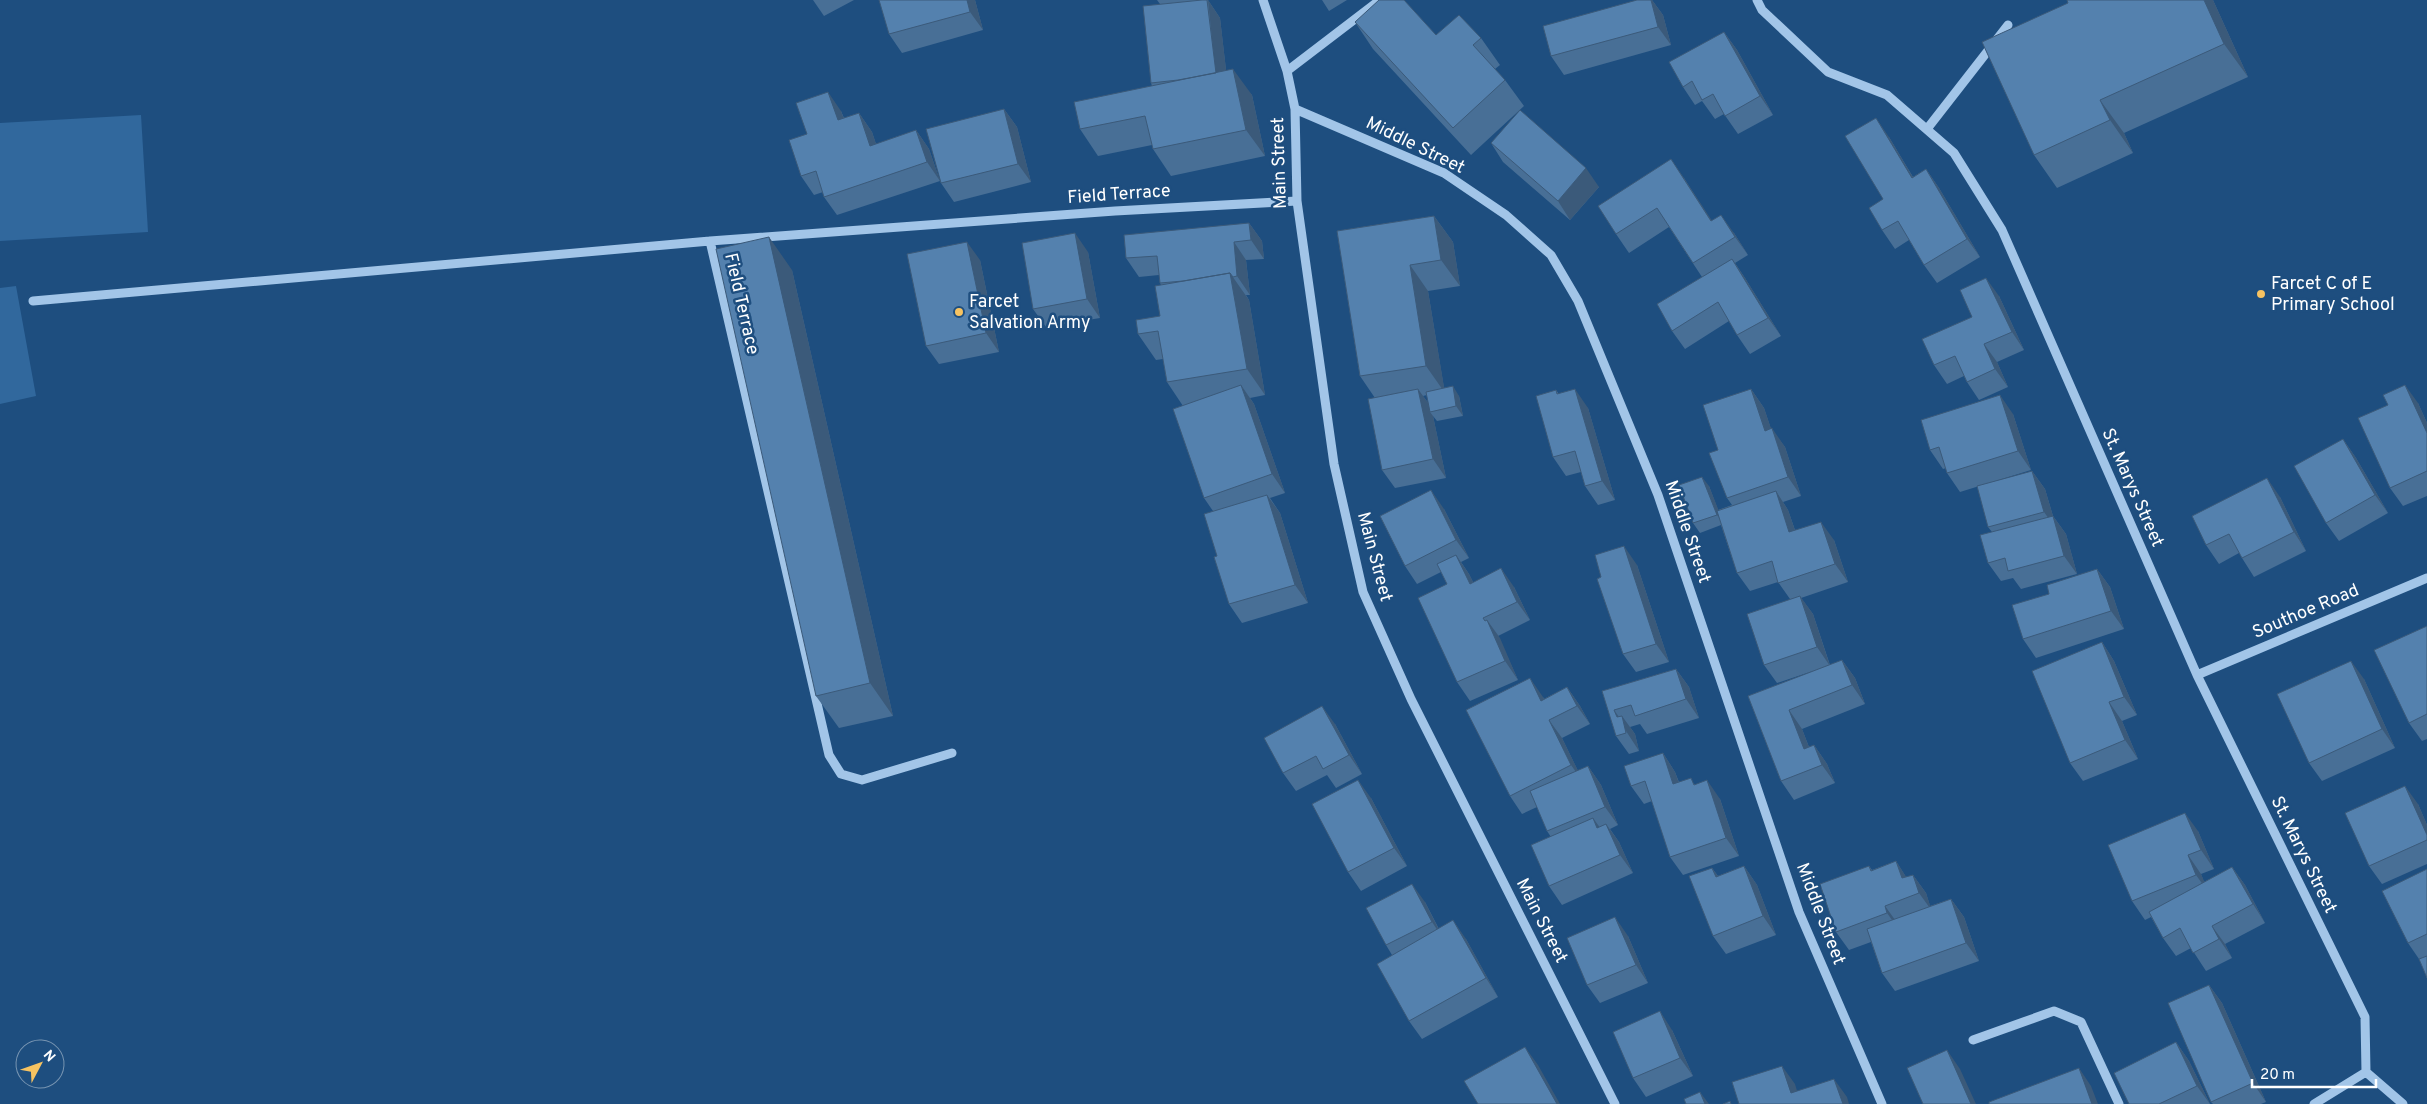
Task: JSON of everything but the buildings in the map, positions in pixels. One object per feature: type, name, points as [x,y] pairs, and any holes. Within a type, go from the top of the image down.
[{"type":"street","name":"Main Street","points":[[1263,0],[1287,71],[1295,109],[1296,201],[1334,464],[1363,592],[1411,699],[1615,1104]]},
{"type":"street","points":[[1287,71],[1380,0]]},
{"type":"street","name":"St. Marys Street","points":[[1757,0],[1762,10],[1828,72],[1887,95],[1954,153],[2002,230],[2197,676],[2365,1017],[2366,1072]]},
{"type":"street","points":[[1927,129],[2008,25]]},
{"type":"street","name":"Middle Street","points":[[1295,109],[1444,173],[1506,215],[1551,255],[1578,301],[1658,495],[1800,912],[1882,1104]]},
{"type":"street","name":"Field Terrace","points":[[952,753],[862,780],[842,774],[830,755],[710,241],[1296,201]]},
{"type":"street","points":[[33,301],[710,241]]},
{"type":"street","name":"Southoe Road","points":[[2197,676],[2427,578]]},
{"type":"street","points":[[1973,1040],[2054,1011],[2081,1022],[2119,1104]]},
{"type":"street","points":[[2314,1104],[2366,1072],[2403,1104]]},
{"type":"shaded area","points":[[141,115],[148,232],[0,241],[0,123]]},
{"type":"shaded area","points":[[16,286],[36,396],[0,404],[0,288]]},
{"type":"place","name":"Farcet C of E Primary School","points":[[2261,294]]},
{"type":"place","name":"Farcet Salvation Army","points":[[959,312]]}]
